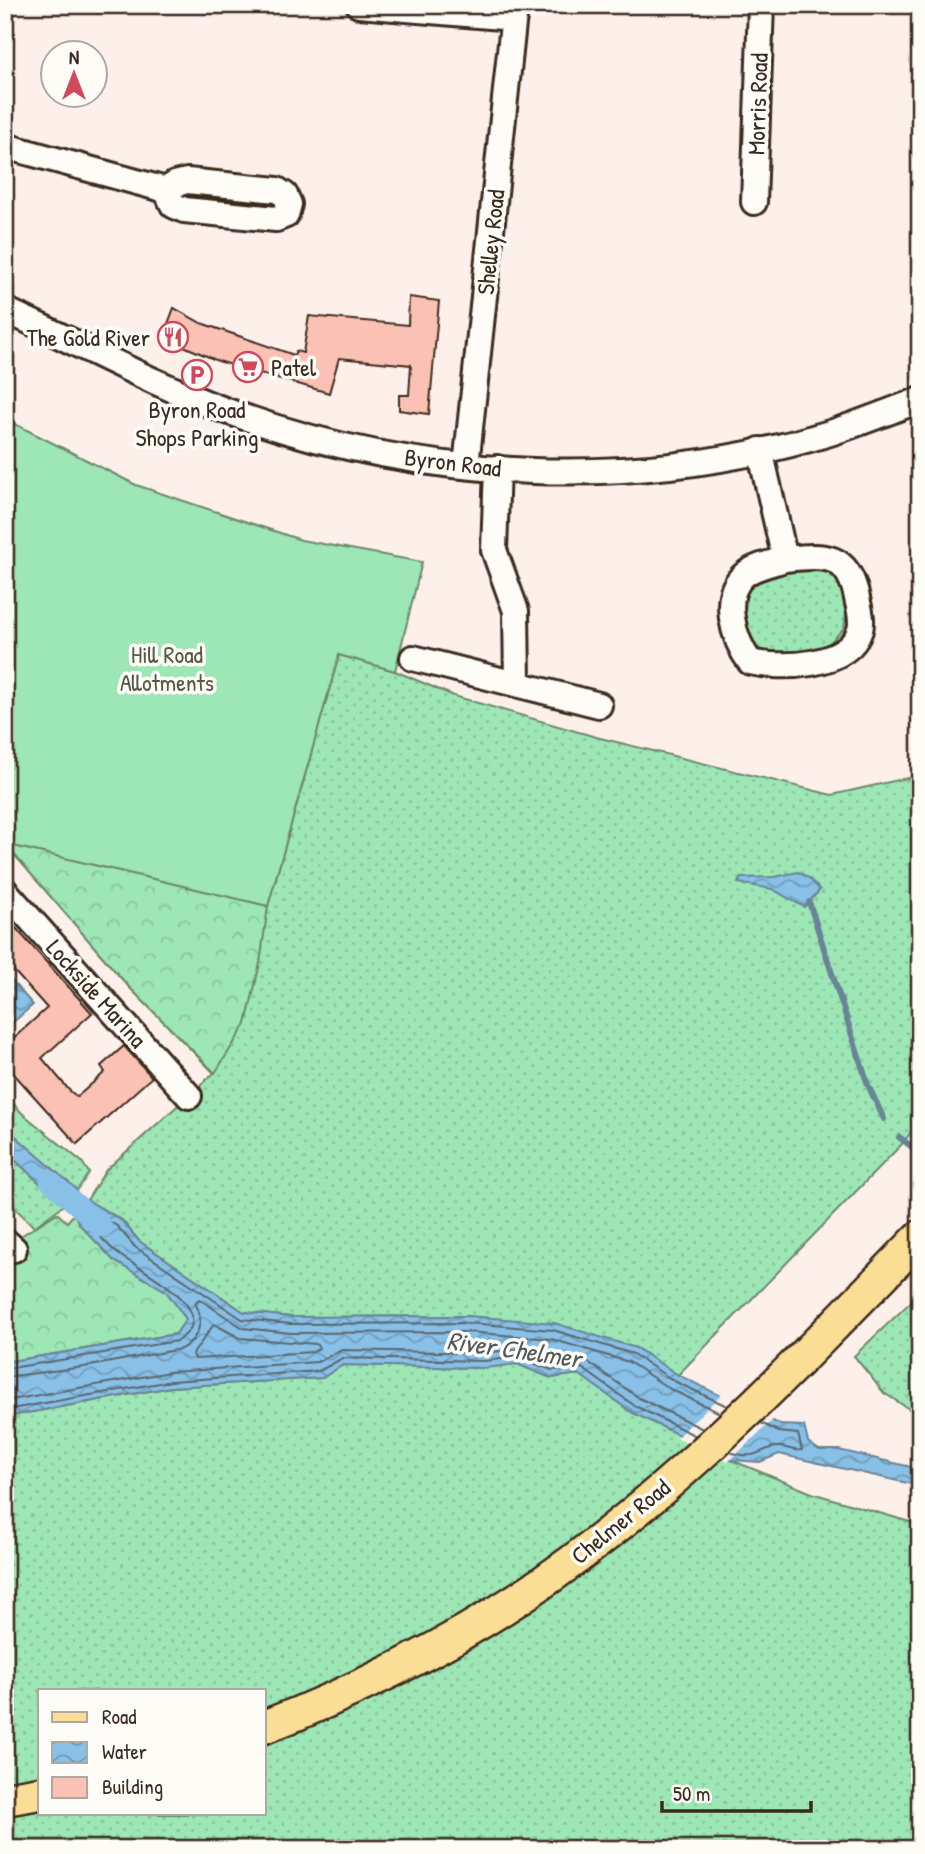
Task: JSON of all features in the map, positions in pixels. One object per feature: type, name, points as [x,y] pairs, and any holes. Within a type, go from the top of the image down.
[{"type":"main road","name":"Chelmer Road","points":[[266,1726],[389,1673],[486,1619],[570,1563],[649,1501],[790,1372],[920,1237]]},
{"type":"main road","points":[[5,1799],[38,1793]]},
{"type":"street","name":"Shelley Road","points":[[359,5],[514,11],[466,466]]},
{"type":"street","name":"Morris Road","points":[[754,202],[761,5]]},
{"type":"street","points":[[5,146],[166,190]]},
{"type":"street","name":"Byron Road","points":[[5,310],[236,414],[328,441],[422,461],[466,466],[544,470],[658,467],[760,450],[830,433],[920,400]]},
{"type":"street","points":[[760,450],[785,559]]},
{"type":"street","points":[[497,468],[494,550],[516,611],[517,683]]},
{"type":"street","points":[[815,556],[838,562],[852,574],[861,619],[860,631],[851,644],[833,657],[773,667],[750,662],[740,647],[731,610],[734,591],[744,575],[785,559],[815,556]]},
{"type":"street","points":[[412,657],[599,705]]},
{"type":"street","name":"Lockside Marina","points":[[5,891],[189,1096]]},
{"type":"green space","name":"Hill Road Allotments","points":[[5,419],[136,485],[301,540],[422,562],[395,671],[339,655],[268,906],[5,844]]},
{"type":"green space","points":[[809,564],[834,573],[840,581],[846,615],[844,628],[822,651],[809,655],[755,653],[740,604],[746,594],[768,576]]},
{"type":"green space","points":[[339,655],[395,671],[454,696],[596,737],[832,795],[907,778],[920,781],[920,1121],[901,1145],[678,1375],[636,1348],[468,1316],[291,1317],[244,1312],[139,1241],[122,1220],[87,1200],[106,1170],[214,1073],[129,987],[5,844],[268,906]]},
{"type":"green space","points":[[5,844],[268,906],[260,963],[246,1024],[215,1073],[129,987]]},
{"type":"green space","points":[[5,1095],[23,1114],[82,1162],[89,1173],[77,1190],[5,1127]]},
{"type":"green space","points":[[5,1151],[64,1205],[34,1227],[5,1198]]},
{"type":"green space","points":[[57,1213],[67,1222],[74,1214],[80,1225],[114,1260],[166,1291],[186,1319],[176,1334],[5,1362],[5,1246]]},
{"type":"green space","points":[[920,1293],[920,1416],[884,1393],[854,1356]]},
{"type":"green space","points":[[517,1364],[551,1378],[579,1374],[631,1412],[731,1460],[812,1493],[920,1525],[920,1849],[5,1849],[5,1417],[172,1387],[322,1378],[343,1365],[481,1368]]},
{"type":"water","points":[[798,872],[809,878],[820,890],[804,907],[772,889],[738,883],[741,878],[774,877]]},
{"type":"water","points":[[5,972],[11,973],[10,979],[33,1005],[5,1029]]},
{"type":"water","points":[[5,1127],[77,1190],[64,1205],[5,1151]]},
{"type":"water","name":"River Chelmer","points":[[87,1200],[122,1221],[139,1241],[244,1312],[291,1317],[468,1316],[554,1323],[636,1348],[678,1375],[781,1425],[804,1426],[808,1442],[819,1450],[839,1450],[920,1469],[920,1486],[779,1454],[760,1462],[731,1460],[631,1412],[579,1374],[551,1378],[517,1364],[485,1368],[343,1365],[322,1378],[171,1387],[5,1417],[5,1362],[176,1334],[186,1319],[166,1291],[114,1261],[80,1225],[74,1214]]},
{"type":"pier","points":[[723,1393],[775,1418],[728,1462],[676,1438]]},
{"type":"building","points":[[409,297],[439,301],[429,414],[399,410],[399,395],[409,395],[411,365],[339,358],[329,393],[218,361],[163,337],[174,308],[201,323],[294,355],[296,351],[303,353],[309,316],[408,325]]},
{"type":"building","points":[[5,916],[92,1013],[42,1058],[69,1090],[77,1097],[105,1072],[101,1066],[124,1046],[152,1077],[77,1144],[5,1064],[5,1046],[47,1008],[5,961]]},
{"type":"waterway","points":[[809,902],[868,1085],[884,1119]]},
{"type":"waterway","points":[[899,1137],[920,1153]]},
{"type":"waterway","points":[[50,1181],[102,1227]]},
{"type":"place","name":"The Gold River","points":[[173,337]]},
{"type":"place","name":"Patel","points":[[248,367]]},
{"type":"place","name":"Byron Road Shops Parking","points":[[197,375]]}]
